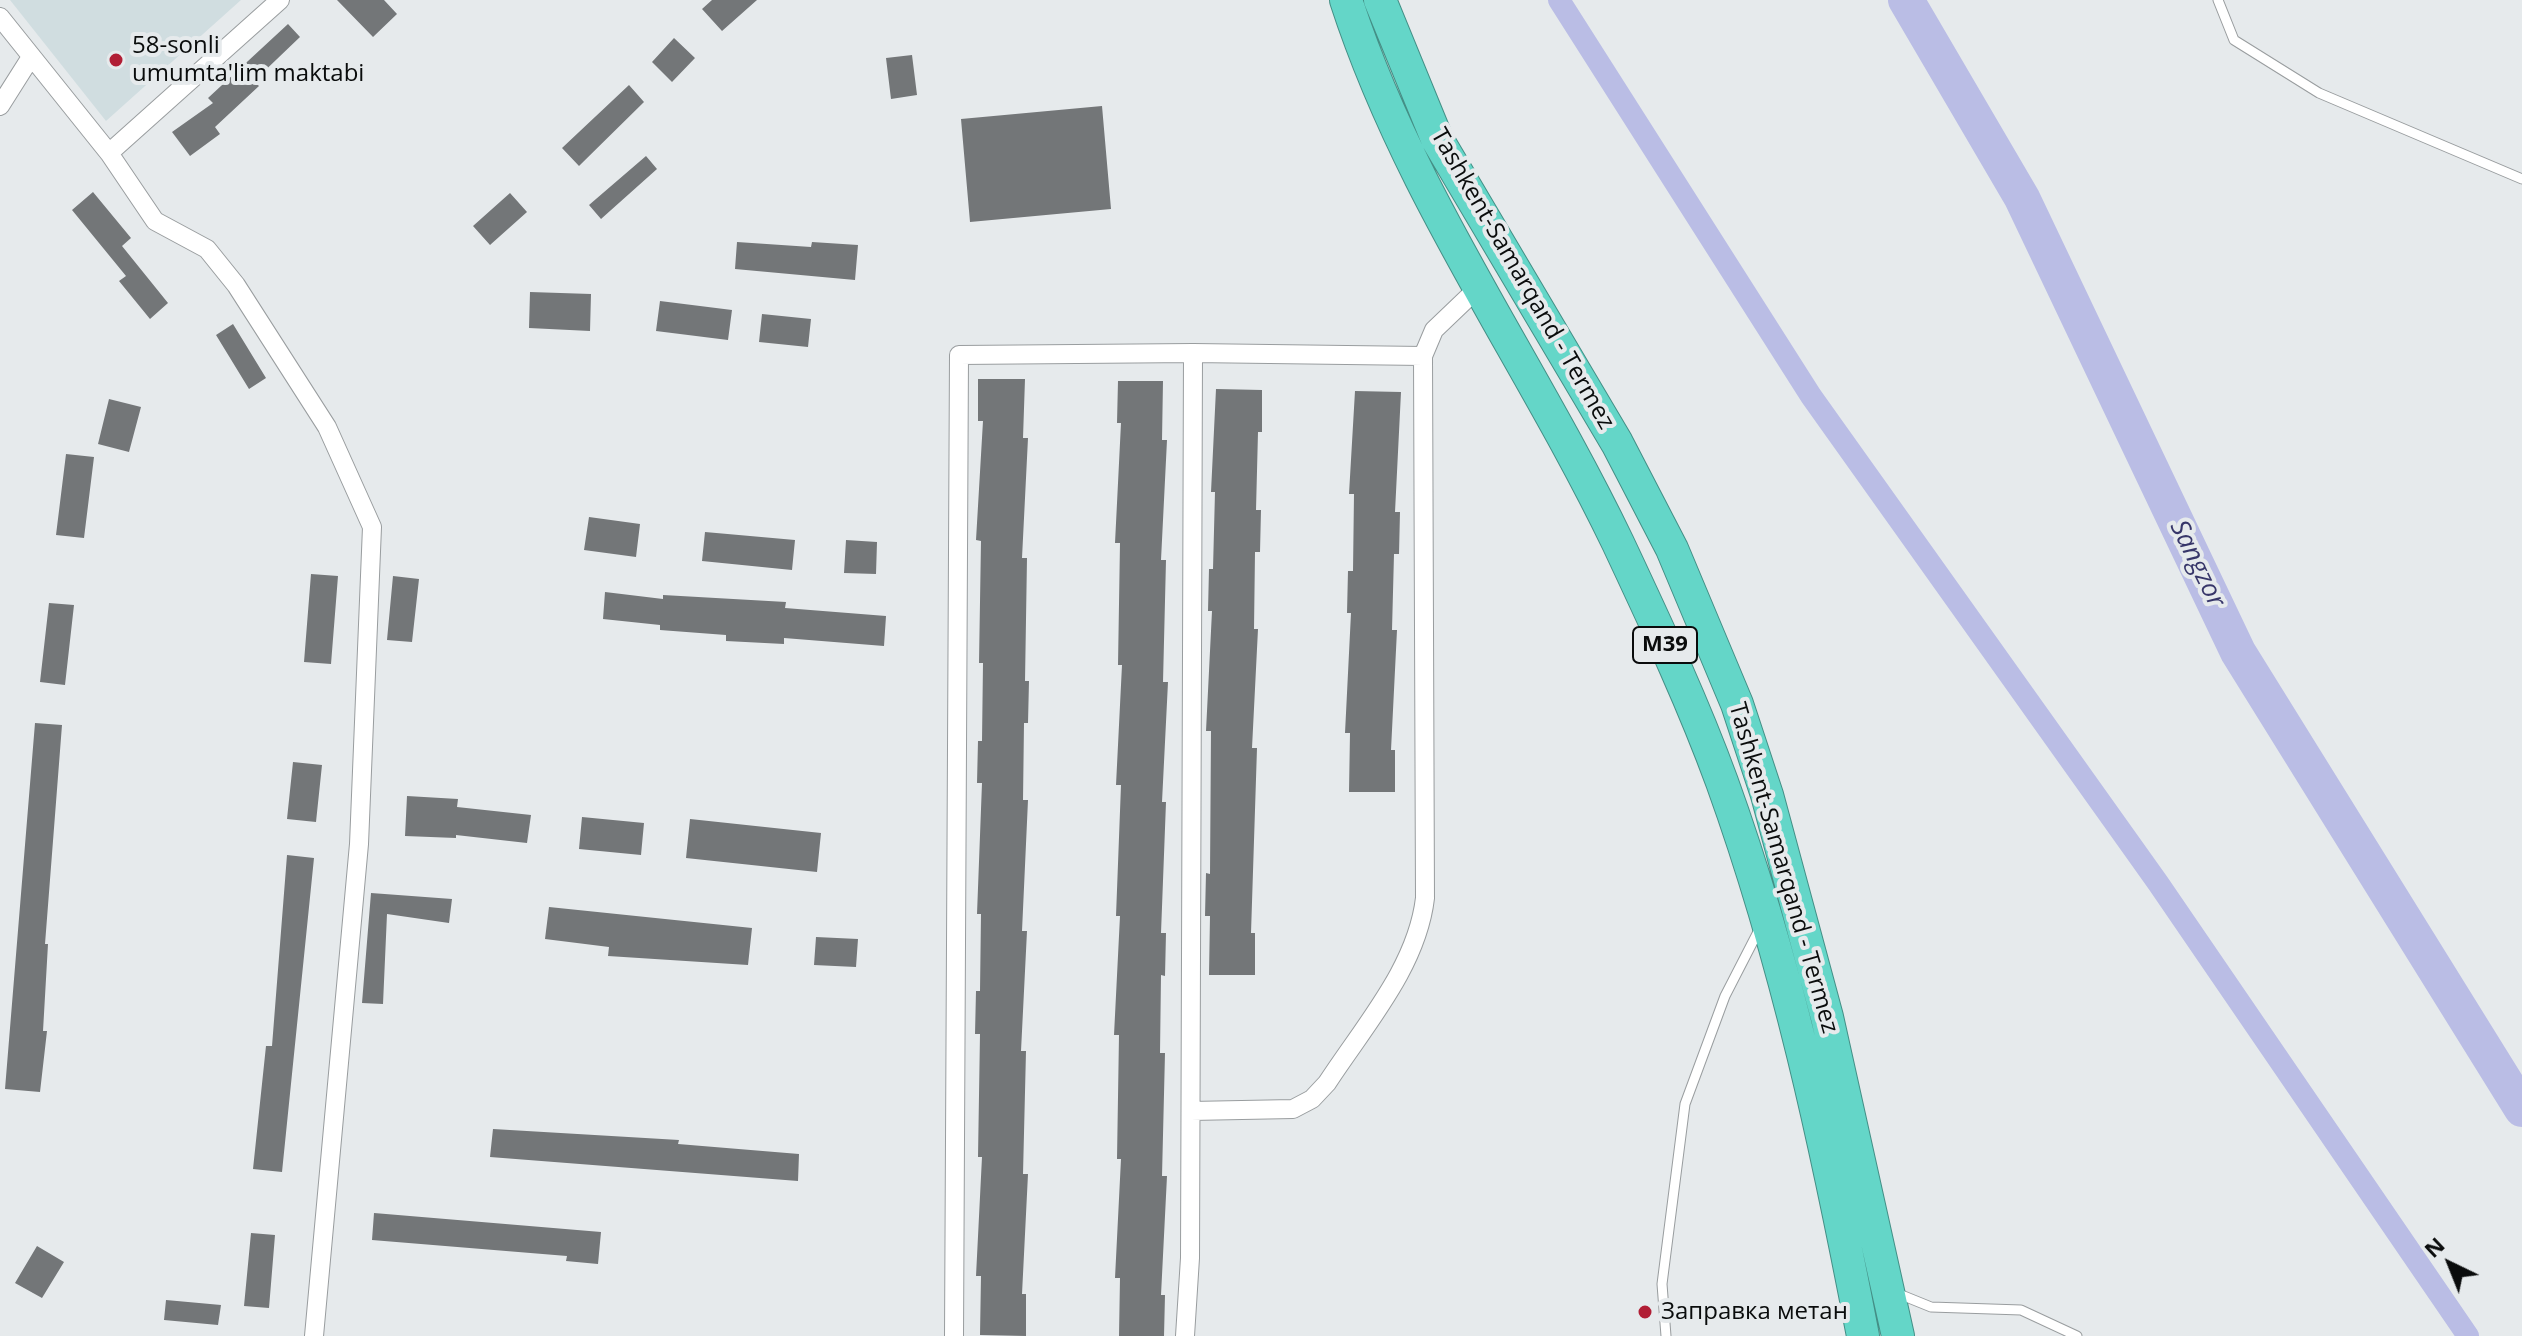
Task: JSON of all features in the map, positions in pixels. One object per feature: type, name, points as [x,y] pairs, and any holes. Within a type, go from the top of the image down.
[{"type":"highway","name":"Tashkent-Samarqand - Termez","points":[[1346,0],[1369,70],[1407,156],[1579,469],[1678,671],[1721,781],[1791,1003],[1830,1167],[1863,1336]]},
{"type":"highway","name":"Tashkent-Samarqand - Termez","points":[[1380,0],[1437,139],[1617,443],[1672,549],[1737,704],[1767,795],[1827,1017],[1898,1336]]},
{"type":"highway","points":[[1579,469],[1582,453],[1589,443],[1606,440],[1617,443]]},
{"type":"street","points":[[109,153],[280,0]]},
{"type":"street","points":[[0,17],[109,153],[155,221],[207,249],[236,285],[327,427],[372,527],[359,844],[314,1336]]},
{"type":"street","points":[[0,106],[31,57]]},
{"type":"street","points":[[1191,1111],[1293,1109],[1312,1099],[1327,1083],[1411,954],[1422,926],[1425,898],[1423,356],[1434,330],[1479,287]]},
{"type":"street","points":[[954,1336],[959,355],[1193,353],[1423,356]]},
{"type":"street","points":[[1185,1336],[1190,1258],[1193,353]]},
{"type":"lane","points":[[2218,0],[2234,40],[2319,93],[2522,179]]},
{"type":"lane","points":[[1666,1336],[1662,1284],[1685,1104],[1725,996],[1766,916]]},
{"type":"lane","points":[[1890,1290],[1931,1307],[2021,1310],[2077,1336]]},
{"type":"shaded area","name":"58-sonli umumta'lim maktabi","points":[[10,0],[241,0],[106,121]]},
{"type":"building","points":[[337,0],[384,0],[397,14],[373,37]]},
{"type":"building","points":[[712,0],[757,0],[722,31],[702,9]]},
{"type":"building","points":[[288,24],[300,37],[254,81],[259,86],[215,127],[220,134],[190,156],[172,132],[213,103],[208,98]]},
{"type":"building","points":[[674,38],[695,58],[672,82],[652,62]]},
{"type":"building","points":[[912,55],[917,95],[891,99],[886,58]]},
{"type":"building","points":[[629,85],[644,102],[579,166],[562,148]]},
{"type":"building","points":[[1102,106],[1111,209],[970,222],[961,119]]},
{"type":"building","points":[[646,156],[657,169],[601,219],[589,205]]},
{"type":"building","points":[[93,192],[131,238],[122,246],[168,303],[150,319],[119,281],[126,276],[72,210]]},
{"type":"building","points":[[510,193],[527,212],[490,245],[473,226]]},
{"type":"building","points":[[737,242],[811,247],[812,242],[858,245],[855,280],[735,269]]},
{"type":"building","points":[[530,292],[591,294],[590,331],[529,328]]},
{"type":"building","points":[[660,301],[732,310],[728,340],[656,331]]},
{"type":"building","points":[[762,314],[811,319],[808,347],[759,342]]},
{"type":"building","points":[[233,324],[266,378],[249,389],[216,335]]},
{"type":"building","points":[[978,379],[1025,379],[1023,438],[1028,438],[1022,558],[1027,558],[1025,681],[1029,681],[1028,723],[1024,723],[1023,800],[1028,800],[1022,931],[1027,931],[1021,1051],[1026,1051],[1023,1174],[1028,1174],[1022,1294],[1026,1294],[1026,1336],[980,1335],[981,1276],[976,1276],[982,1157],[978,1157],[980,1034],[975,1034],[976,991],[980,991],[981,914],[977,914],[982,783],[977,783],[978,741],[982,741],[983,663],[979,663],[981,541],[976,540],[983,421],[978,421]]},
{"type":"building","points":[[1118,381],[1163,381],[1162,440],[1167,440],[1161,560],[1166,560],[1163,682],[1168,682],[1162,802],[1166,802],[1161,933],[1166,933],[1165,976],[1161,975],[1160,1053],[1165,1053],[1162,1176],[1167,1176],[1161,1295],[1165,1295],[1164,1336],[1119,1336],[1120,1278],[1115,1278],[1121,1159],[1117,1159],[1119,1035],[1114,1035],[1120,916],[1116,916],[1121,785],[1116,785],[1122,665],[1118,665],[1120,543],[1115,543],[1121,423],[1117,423]]},
{"type":"building","points":[[1216,389],[1262,390],[1262,432],[1258,432],[1256,510],[1261,510],[1260,552],[1255,552],[1254,629],[1258,629],[1252,748],[1257,748],[1251,933],[1255,933],[1255,975],[1209,975],[1210,916],[1205,916],[1206,873],[1210,874],[1211,731],[1206,731],[1212,611],[1208,611],[1209,569],[1213,569],[1215,492],[1211,492]]},
{"type":"building","points":[[1355,391],[1401,392],[1395,512],[1400,512],[1399,554],[1394,554],[1392,630],[1397,630],[1391,750],[1395,750],[1395,792],[1349,792],[1350,733],[1345,733],[1351,613],[1347,613],[1348,571],[1353,571],[1354,494],[1349,494]]},
{"type":"building","points":[[109,399],[141,407],[129,452],[98,444]]},
{"type":"building","points":[[66,454],[94,457],[84,538],[56,535]]},
{"type":"building","points":[[589,517],[640,524],[636,557],[584,550]]},
{"type":"building","points":[[705,532],[795,540],[792,570],[702,561]]},
{"type":"building","points":[[846,540],[877,542],[876,574],[844,573]]},
{"type":"building","points":[[311,574],[338,576],[331,664],[304,662]]},
{"type":"building","points":[[393,576],[419,579],[412,642],[387,640]]},
{"type":"building","points":[[605,592],[663,599],[663,595],[786,602],[785,608],[886,616],[884,646],[784,638],[784,644],[726,641],[726,635],[660,630],[660,625],[603,619]]},
{"type":"building","points":[[49,603],[74,605],[65,685],[40,682]]},
{"type":"building","points":[[35,723],[62,725],[45,944],[48,944],[43,1031],[47,1031],[40,1092],[5,1089]]},
{"type":"building","points":[[293,762],[322,765],[316,822],[287,819]]},
{"type":"building","points":[[407,796],[458,799],[457,807],[531,815],[527,843],[456,835],[456,838],[405,836]]},
{"type":"building","points":[[582,817],[644,823],[641,855],[579,849]]},
{"type":"building","points":[[690,819],[821,833],[817,872],[686,858]]},
{"type":"building","points":[[287,855],[314,858],[282,1172],[253,1169],[266,1046],[272,1046]]},
{"type":"building","points":[[371,893],[452,899],[449,923],[387,914],[383,1004],[362,1003]]},
{"type":"building","points":[[549,907],[752,928],[748,965],[608,956],[609,947],[545,939]]},
{"type":"building","points":[[816,937],[858,939],[856,967],[814,965]]},
{"type":"building","points":[[493,1129],[679,1140],[678,1144],[799,1154],[798,1181],[490,1157]]},
{"type":"building","points":[[374,1213],[601,1232],[598,1264],[566,1261],[567,1256],[372,1240]]},
{"type":"building","points":[[251,1233],[275,1235],[269,1308],[244,1306]]},
{"type":"building","points":[[37,1246],[64,1262],[42,1298],[15,1283]]},
{"type":"building","points":[[166,1300],[221,1305],[218,1325],[164,1320]]},
{"type":"waterway","points":[[1559,0],[1811,396],[2158,883],[2468,1336]]},
{"type":"waterway","name":"Sangzor","points":[[1906,0],[2022,198],[2238,652],[2522,1109]]},
{"type":"place","name":"58-sonli umumta'lim maktabi","points":[[116,60]]},
{"type":"place","name":"Заправка метан","points":[[1645,1312]]}]
